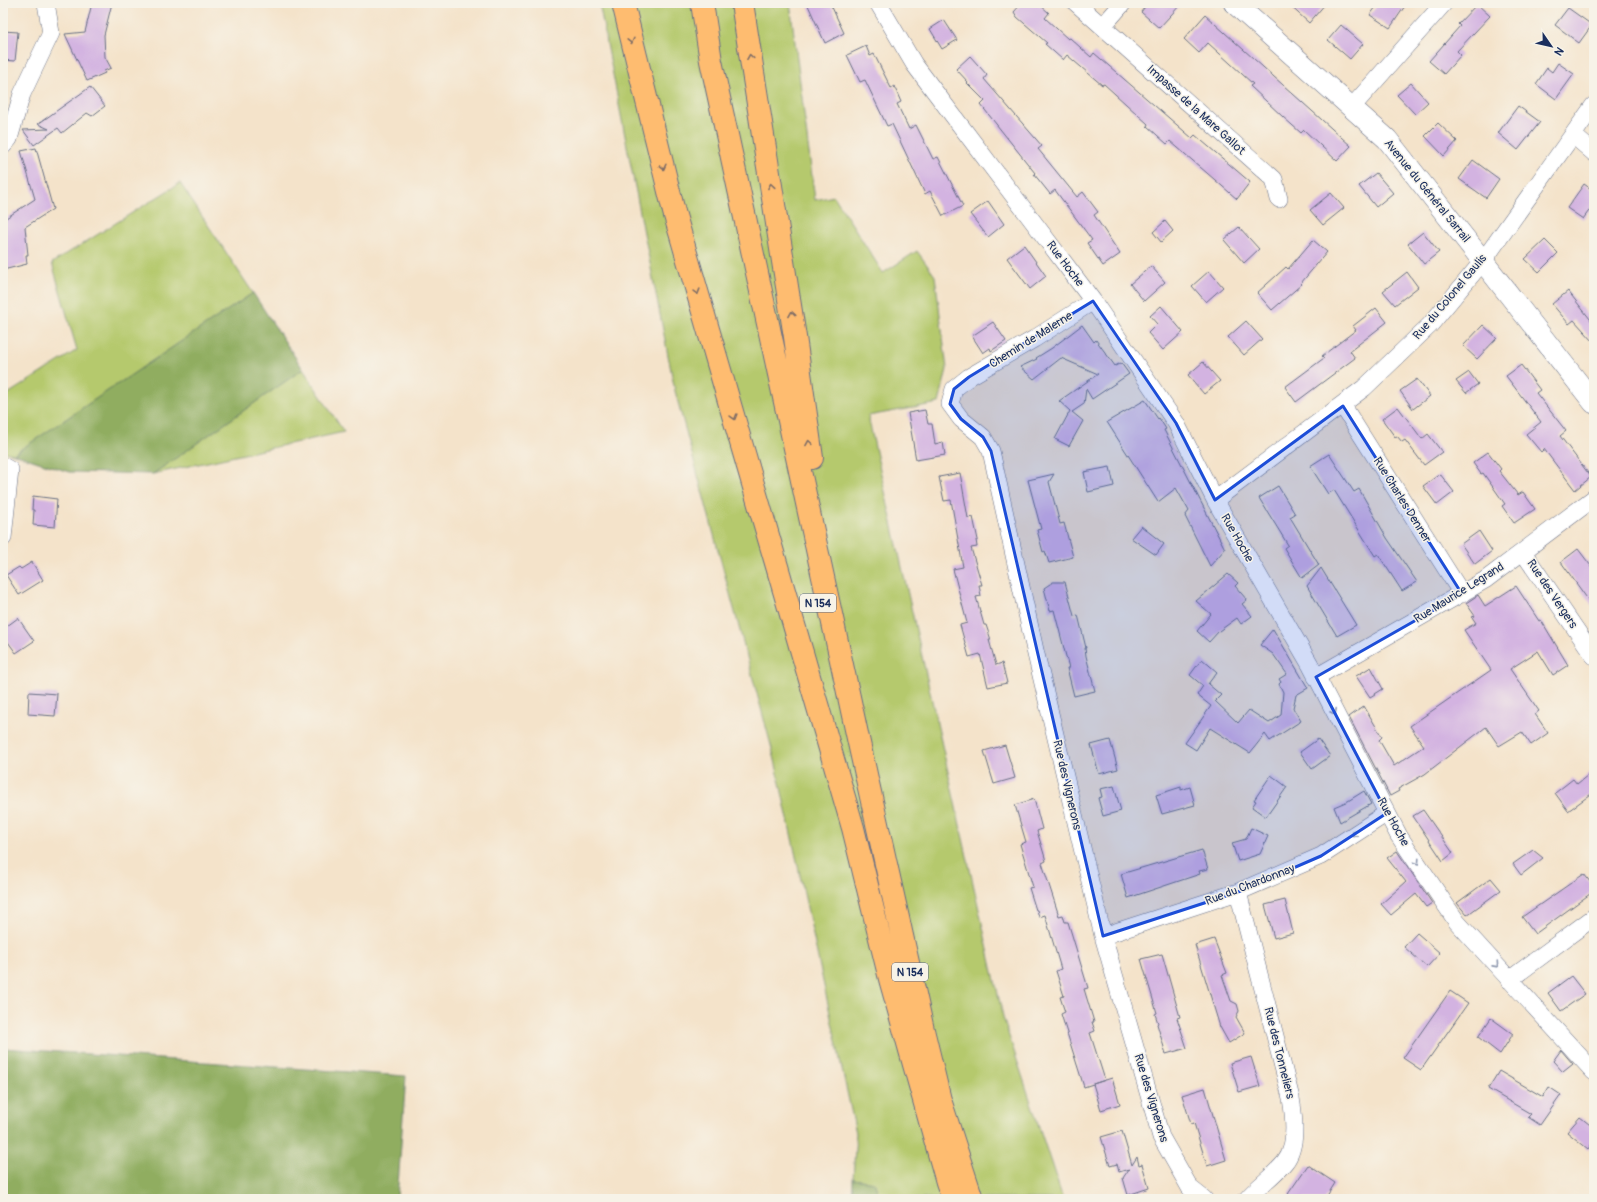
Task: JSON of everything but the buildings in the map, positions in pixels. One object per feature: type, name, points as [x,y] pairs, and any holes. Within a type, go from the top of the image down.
[{"type":"main road","points":[[623,3],[674,212],[851,821],[890,979],[953,1199]]},
{"type":"main road","name":"N 154","points":[[693,3],[700,50],[821,615],[885,904],[914,1032],[947,1152],[962,1199]]},
{"type":"main road","name":"N 154","points":[[702,3],[713,68],[826,593],[923,1030],[940,1100],[972,1199]]},
{"type":"main road","points":[[742,3],[794,329],[806,427],[824,537],[826,593]]},
{"type":"street","points":[[3,146],[9,139],[22,94],[51,32],[46,3]]},
{"type":"street","name":"Rue Hoche","points":[[878,3],[914,64],[1093,301],[1176,424],[1215,500],[1316,677],[1399,836],[1458,922],[1594,1072]]},
{"type":"street","name":"Impasse de la Mare Gallot","points":[[1076,3],[1274,179],[1279,199]]},
{"type":"street","points":[[1103,26],[1123,3]]},
{"type":"street","name":"Avenue du Général Sarrail","points":[[1234,3],[1387,139],[1594,404]]},
{"type":"street","points":[[1352,107],[1444,3]]},
{"type":"street","name":"Rue du Colonel Gaulis","points":[[1215,500],[1255,468],[1343,406],[1430,325],[1483,261],[1594,106]]},
{"type":"street","points":[[1573,135],[1594,154]]},
{"type":"street","name":"Chemin de Malerne","points":[[969,377],[1034,339],[1093,301]]},
{"type":"street","name":"Rue des Vignerons","points":[[969,377],[954,389],[950,404],[961,419],[983,437],[991,451],[1035,650],[1103,936],[1161,1137],[1190,1188],[1204,1199]]},
{"type":"street","name":"Rue Charles Denner","points":[[1343,406],[1462,594]]},
{"type":"street","points":[[3,538],[7,468]]},
{"type":"street","name":"Rue Maurice Legrand","points":[[1316,677],[1485,580],[1594,498]]},
{"type":"street","name":"Rue des Vergers","points":[[1523,552],[1594,656]]},
{"type":"street","name":"Rue du Chardonnay","points":[[1103,936],[1238,892],[1322,856],[1387,813]]},
{"type":"street","name":"Rue des Tonneliers","points":[[1238,892],[1291,1098],[1295,1121],[1292,1145],[1286,1161],[1247,1199]]},
{"type":"street","points":[[1509,980],[1594,917]]},
{"type":"highlighted area","points":[[1093,301],[1176,423],[1215,500],[1343,406],[1462,594],[1316,677],[1387,813],[1321,856],[1238,892],[1103,936],[991,451],[983,437],[961,419],[950,404],[954,389],[969,377]]},
{"type":"green space","points":[[599,3],[790,3],[815,200],[834,196],[883,273],[917,251],[935,276],[947,369],[939,403],[868,416],[1004,1021],[1063,1199],[880,1199],[874,1182],[853,1179],[856,1133],[775,760],[675,391]]},
{"type":"green space","points":[[180,183],[253,293],[14,454],[3,452],[3,397],[77,350],[52,263]]},
{"type":"green space","points":[[253,293],[303,369],[153,474],[69,472],[14,454]]},
{"type":"green space","points":[[303,369],[344,432],[153,474]]},
{"type":"green space","points":[[3,1048],[406,1076],[397,1199],[3,1199]]},
{"type":"green space","points":[[853,1179],[874,1182],[880,1199],[852,1199]]}]
